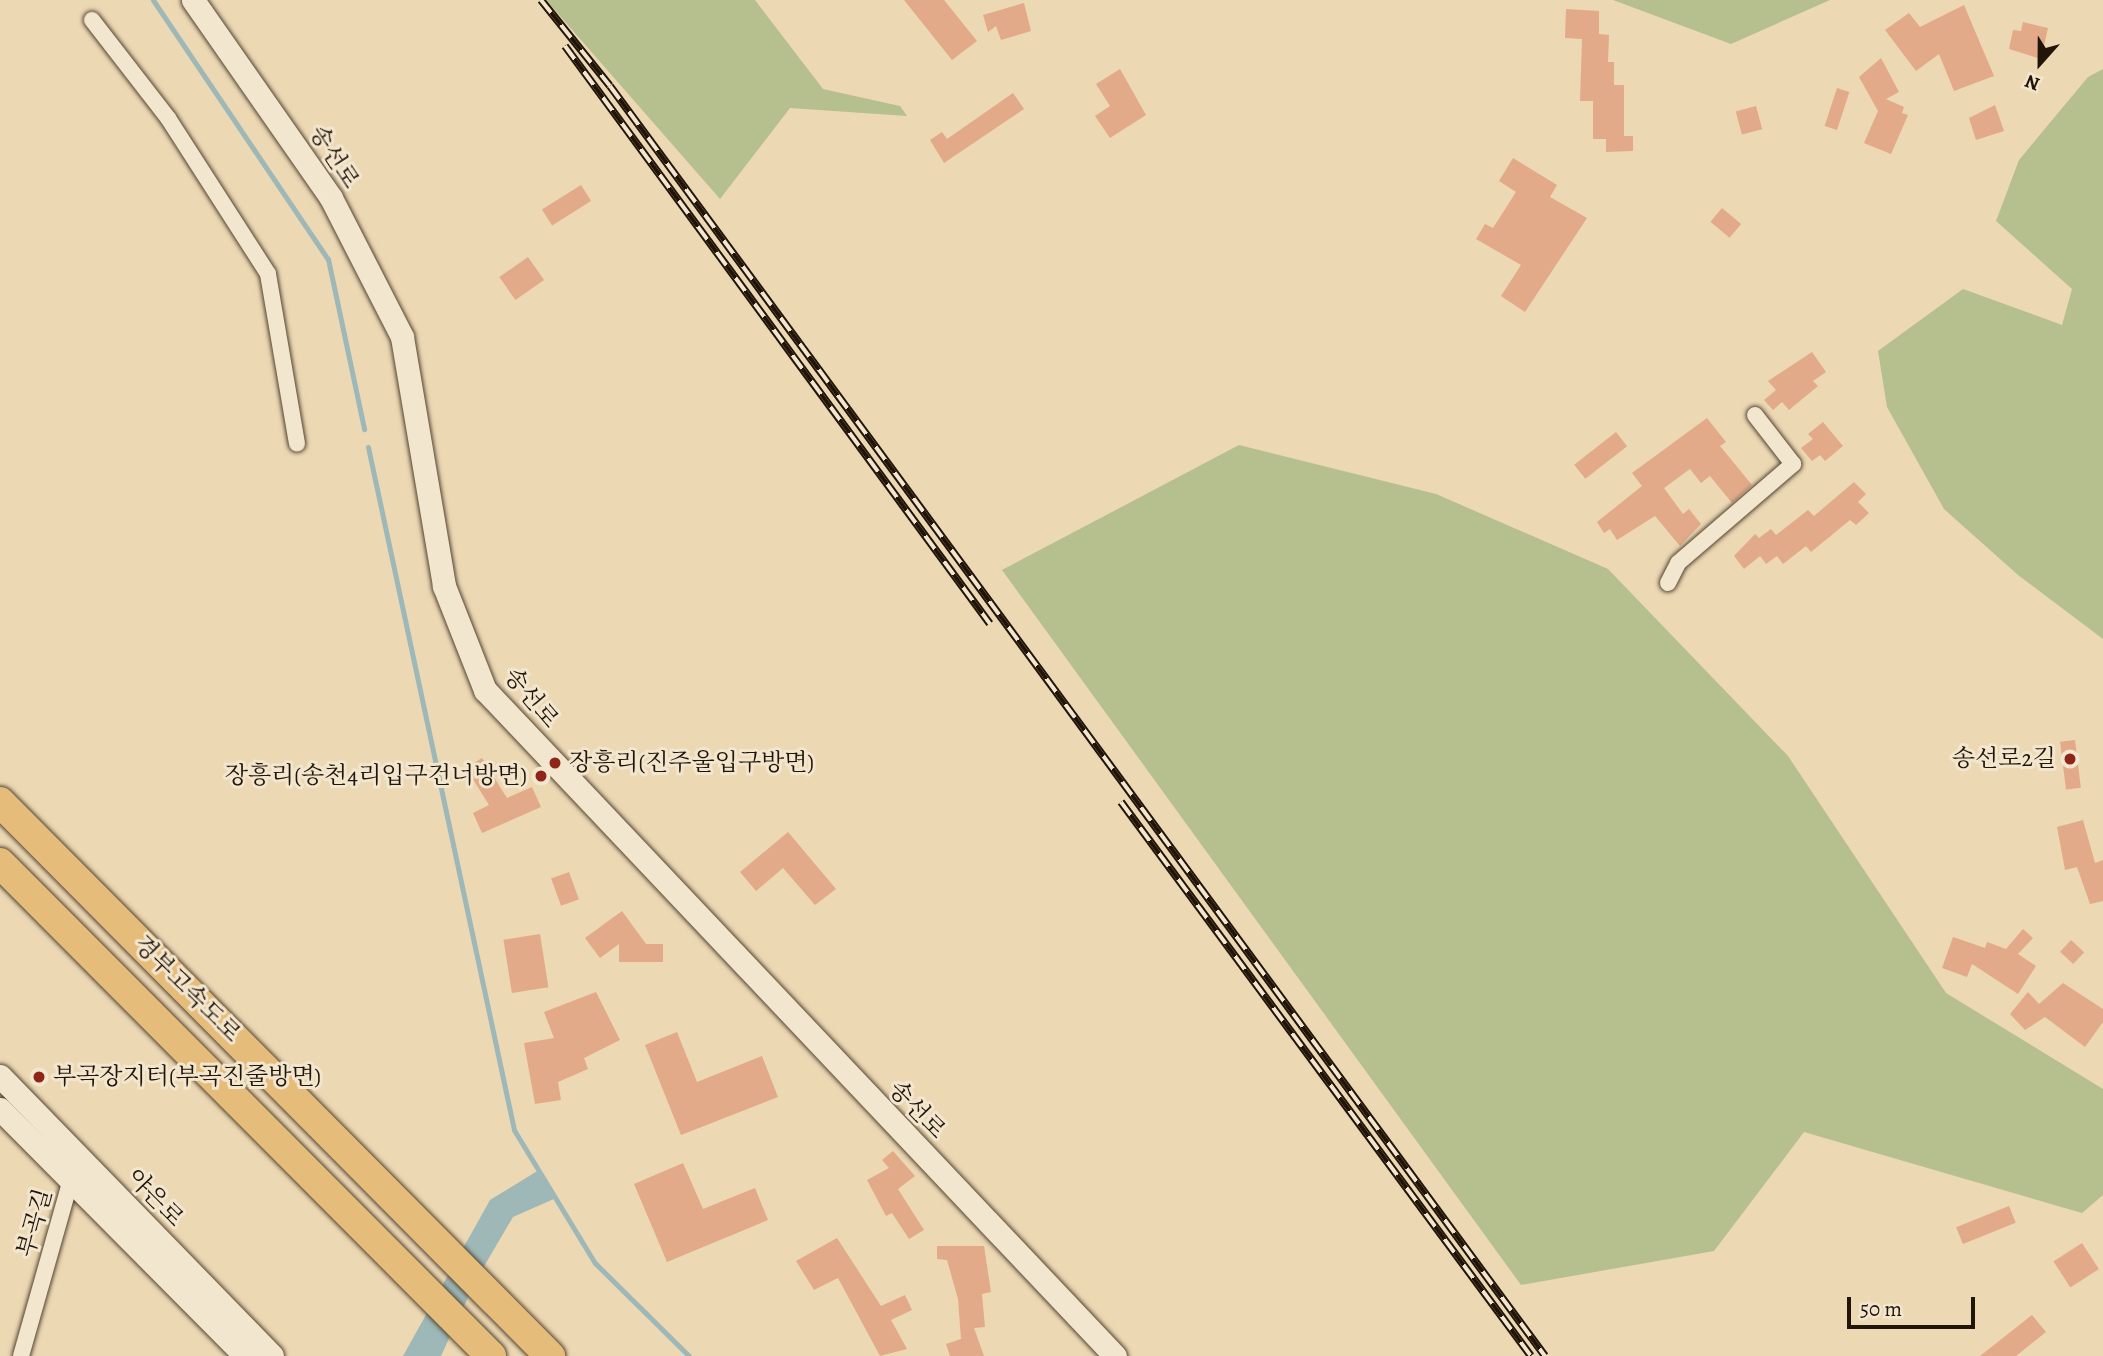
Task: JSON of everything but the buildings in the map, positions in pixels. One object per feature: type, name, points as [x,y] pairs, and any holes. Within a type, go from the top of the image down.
[{"type":"highway","name":"경부고속도로","points":[[0,802],[544,1349]]},
{"type":"highway","name":"경부고속도로","points":[[0,863],[491,1356]]},
{"type":"street","name":"송선로","points":[[193,0],[331,198],[401,338],[444,586],[485,690],[1115,1356]]},
{"type":"street","points":[[92,20],[168,118],[268,274],[297,444]]},
{"type":"street","points":[[1668,583],[1678,563],[1793,464],[1755,415]]},
{"type":"street","name":"야은로","points":[[0,1076],[272,1356]]},
{"type":"street","name":"야은로","points":[[0,1109],[245,1356]]},
{"type":"street","name":"부곡길","points":[[21,1356],[71,1183]]},
{"type":"green space","points":[[546,0],[755,0],[823,89],[900,106],[907,116],[790,108],[720,199]]},
{"type":"green space","points":[[1613,0],[1830,0],[1731,44]]},
{"type":"green space","points":[[2103,69],[2103,639],[2018,575],[1944,509],[1887,407],[1878,351],[1963,289],[2062,325],[2072,289],[1996,221],[2019,160],[2088,77]]},
{"type":"green space","points":[[1239,445],[1436,494],[1608,569],[1788,756],[1946,993],[2103,1089],[2103,1195],[2082,1213],[1804,1132],[1714,1251],[1521,1285],[1002,570]]},
{"type":"water","points":[[539,1170],[556,1198],[513,1217],[476,1280],[441,1356],[403,1356],[490,1200]]},
{"type":"waterway","points":[[153,0],[328,259],[364,429]]},
{"type":"waterway","points":[[368,447],[514,1130],[595,1263],[689,1356]]},
{"type":"railway","points":[[541,0],[610,86],[1545,1356]]},
{"type":"railway","points":[[565,46],[990,624]]},
{"type":"railway","points":[[1121,802],[1531,1356]]},
{"type":"place","name":"송선로2길","points":[[2070,759]]},
{"type":"place","name":"장흥리(진주울입구방면)","points":[[555,763]]},
{"type":"place","name":"장흥리(송천4리입구건너방면)","points":[[541,776]]},
{"type":"place","name":"부곡장지터(부곡진줄방면)","points":[[39,1077]]}]
